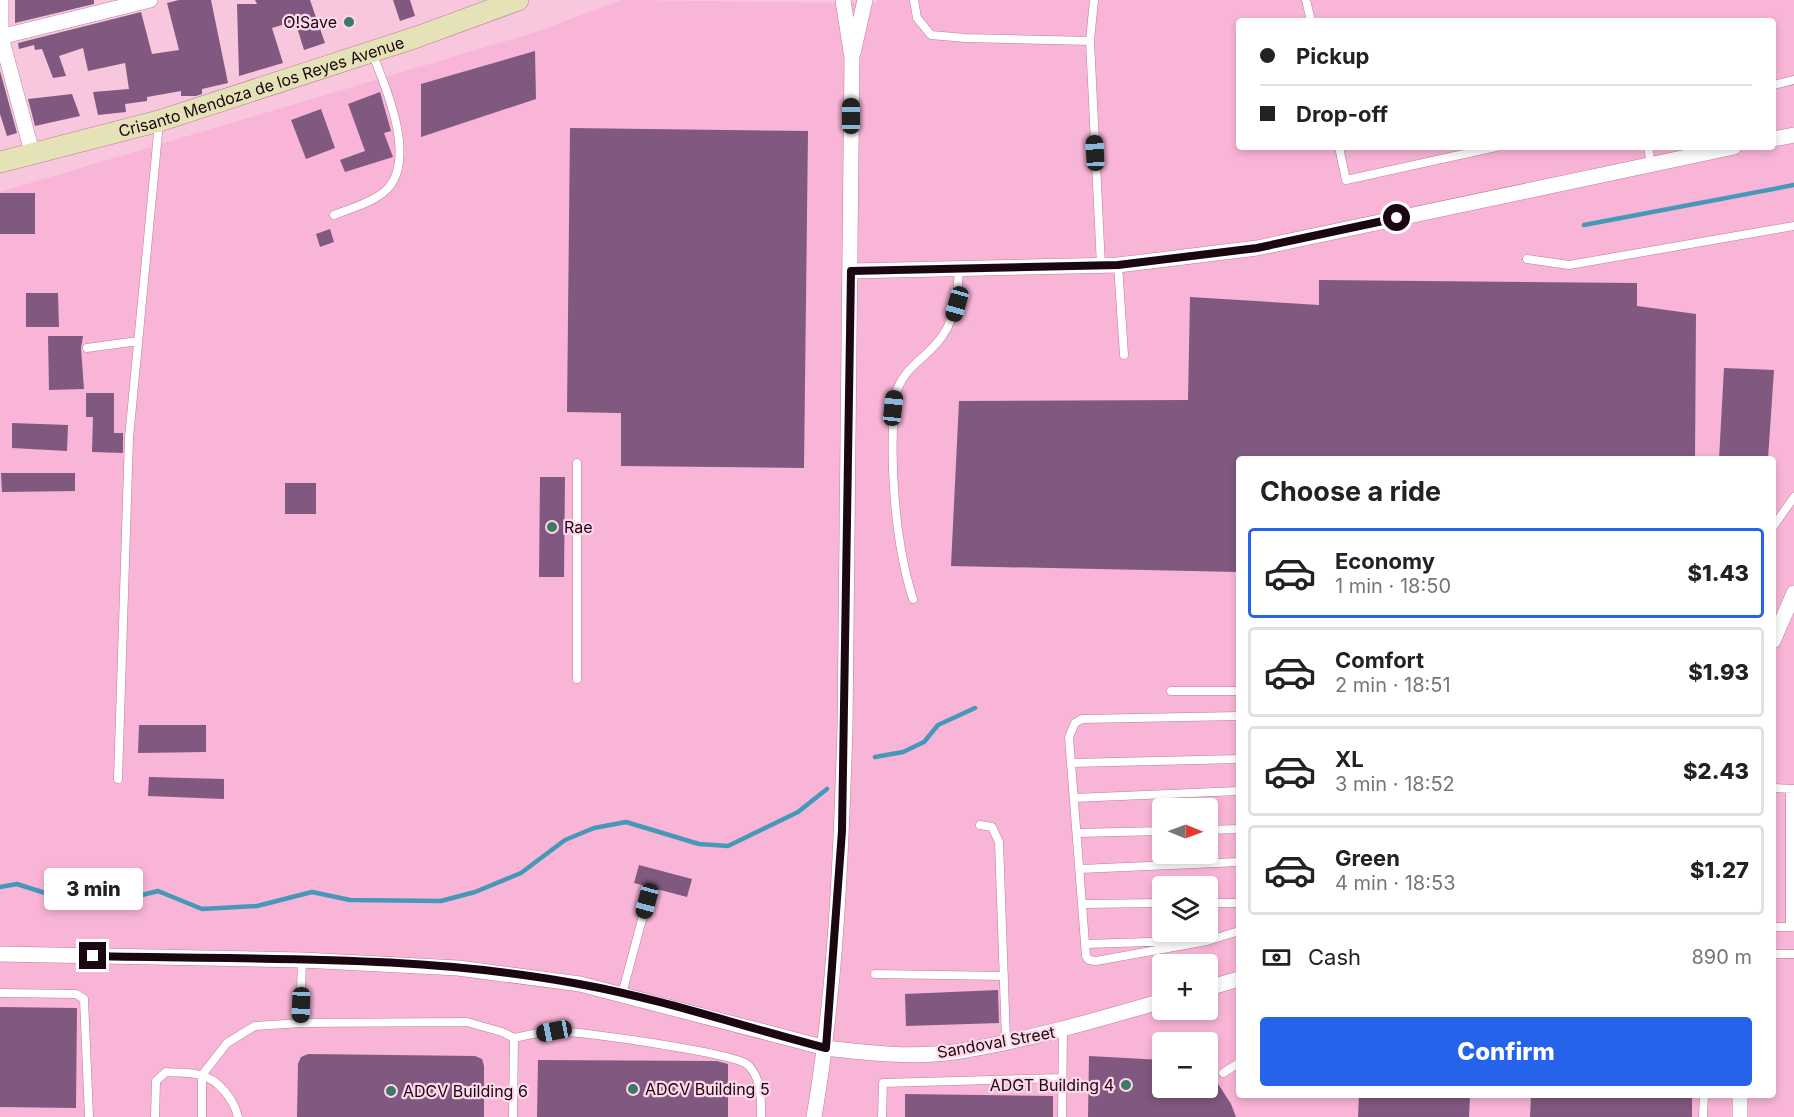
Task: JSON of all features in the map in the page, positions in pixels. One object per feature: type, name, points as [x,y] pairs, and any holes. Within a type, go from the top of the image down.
[{"type":"main road","name":"Crisanto Mendoza de los Reyes Avenue","points":[[0,162],[159,121],[372,52],[518,0]]},
{"type":"street","points":[[1,0],[0,37],[32,152]]},
{"type":"street","points":[[0,37],[150,0]]},
{"type":"street","points":[[814,1117],[826,1048],[842,831],[852,58],[843,0]]},
{"type":"street","points":[[852,58],[865,0]]},
{"type":"street","points":[[1776,138],[1794,135]]},
{"type":"street","points":[[851,271],[1101,266],[1257,248],[1719,150]]},
{"type":"street","points":[[1776,635],[1794,593]]},
{"type":"street","name":"Sandoval Street","points":[[0,954],[302,960],[458,968],[580,984],[826,1048],[899,1054],[952,1052],[1063,1030],[1152,1004]]},
{"type":"street","points":[[1218,985],[1236,980]]},
{"type":"street","points":[[1740,1098],[1740,1117]]},
{"type":"lane","points":[[914,0],[916,18],[931,35],[1090,41]]},
{"type":"lane","points":[[1094,0],[1090,41],[1101,266]]},
{"type":"lane","points":[[1306,0],[1310,18]]},
{"type":"lane","points":[[334,215],[383,193],[392,183],[398,167],[398,132],[387,89],[372,52]]},
{"type":"lane","points":[[1776,84],[1794,80]]},
{"type":"lane","points":[[118,780],[129,438],[159,121]]},
{"type":"lane","points":[[1340,150],[1346,180],[1482,150]]},
{"type":"lane","points":[[1649,150],[1651,164]]},
{"type":"lane","points":[[1527,259],[1569,265],[1794,226]]},
{"type":"lane","points":[[1118,265],[1124,355]]},
{"type":"lane","points":[[913,599],[902,560],[896,512],[895,394],[900,379],[910,366],[935,345],[947,328],[957,304],[958,270]]},
{"type":"lane","points":[[87,348],[138,341]]},
{"type":"lane","points":[[577,464],[578,679]]},
{"type":"lane","points":[[1776,523],[1794,497]]},
{"type":"lane","points":[[1170,691],[1236,691]]},
{"type":"lane","points":[[1201,942],[1096,961],[1089,960],[1074,798],[1071,730],[1082,719],[1236,716]]},
{"type":"lane","points":[[1072,763],[1236,759]]},
{"type":"lane","points":[[1776,788],[1792,789],[1792,927],[1776,927]]},
{"type":"lane","points":[[1074,798],[1236,791]]},
{"type":"lane","points":[[980,825],[992,827],[999,842],[1006,1041]]},
{"type":"lane","points":[[1218,830],[1236,829]]},
{"type":"lane","points":[[1077,833],[1152,831]]},
{"type":"lane","points":[[1080,869],[1236,862]]},
{"type":"lane","points":[[622,994],[647,901]]},
{"type":"lane","points":[[1083,904],[1152,903]]},
{"type":"lane","points":[[1218,903],[1236,903]]},
{"type":"lane","points":[[1218,938],[1236,932]]},
{"type":"lane","points":[[1086,944],[1167,942]]},
{"type":"lane","points":[[1776,954],[1794,954]]},
{"type":"lane","points":[[300,1023],[302,960]]},
{"type":"lane","points":[[875,974],[1004,976]]},
{"type":"lane","points":[[0,993],[76,994],[84,999],[89,1117]]},
{"type":"lane","points":[[202,1117],[202,1075],[227,1043],[248,1028],[300,1023],[467,1022],[502,1032],[514,1038],[554,1031],[731,1057],[747,1064],[754,1074],[761,1089],[761,1117]]},
{"type":"lane","points":[[1062,1117],[1063,1030]]},
{"type":"lane","points":[[513,1117],[514,1038]]},
{"type":"lane","points":[[1223,1073],[1236,1066]]},
{"type":"lane","points":[[155,1117],[156,1081],[161,1074],[202,1075],[229,1096],[234,1103],[238,1117]]},
{"type":"lane","points":[[882,1117],[883,1083],[1062,1078]]},
{"type":"lane","points":[[1703,1117],[1704,1098]]},
{"type":"shaded area","points":[[621,0],[876,3],[877,0],[1794,0],[1794,1117],[0,1117],[0,192],[539,31]]},
{"type":"building","points":[[15,0],[94,0],[94,4],[15,23]]},
{"type":"building","points":[[179,0],[211,0],[228,83],[202,89],[202,94],[196,96],[181,96],[181,91],[147,97],[147,101],[125,104],[126,112],[98,115],[93,92],[129,89],[125,63],[88,71],[83,48],[59,56],[66,76],[53,78],[42,49],[35,50],[34,45],[19,49],[18,43],[141,12],[152,54],[179,50],[167,3]]},
{"type":"building","points":[[255,0],[310,0],[325,43],[304,50],[295,21],[272,28],[283,63],[239,76],[237,4],[257,4]]},
{"type":"building","points":[[393,0],[410,0],[415,16],[400,21]]},
{"type":"building","points":[[535,51],[536,99],[421,137],[421,84]]},
{"type":"building","points":[[0,71],[17,133],[7,136],[0,114]]},
{"type":"building","points":[[380,92],[391,131],[384,133],[393,157],[345,172],[340,160],[365,151],[348,104]]},
{"type":"building","points":[[72,94],[80,116],[35,126],[28,99]]},
{"type":"building","points":[[321,109],[335,148],[306,159],[291,120]]},
{"type":"building","points":[[570,128],[808,131],[804,468],[621,466],[621,413],[567,412]]},
{"type":"building","points":[[0,193],[35,193],[35,234],[0,234]]},
{"type":"building","points":[[330,229],[334,242],[320,247],[316,234]]},
{"type":"building","points":[[1319,280],[1637,283],[1637,306],[1696,314],[1695,456],[1236,456],[1236,572],[951,566],[959,401],[1188,400],[1190,297],[1319,305]]},
{"type":"building","points":[[26,293],[58,293],[59,327],[26,327]]},
{"type":"building","points":[[48,336],[83,336],[81,348],[84,389],[49,390]]},
{"type":"building","points":[[1724,368],[1774,370],[1768,456],[1719,456]]},
{"type":"building","points":[[86,393],[114,393],[114,433],[123,433],[123,453],[92,452],[93,417],[86,417]]},
{"type":"building","points":[[12,423],[68,425],[67,451],[12,448]]},
{"type":"building","points":[[1,473],[75,473],[75,491],[2,492]]},
{"type":"building","name":"Rae","points":[[540,477],[565,477],[564,577],[539,577]]},
{"type":"building","points":[[285,483],[316,483],[316,514],[285,514]]},
{"type":"building","points":[[139,725],[206,725],[206,752],[138,753]]},
{"type":"building","points":[[149,777],[224,779],[224,799],[148,796]]},
{"type":"building","points":[[639,865],[692,879],[687,897],[634,883]]},
{"type":"building","points":[[998,990],[999,1023],[906,1026],[905,994]]},
{"type":"building","points":[[0,1007],[77,1008],[76,1108],[0,1107]]},
{"type":"building","name":"ADCV Building 6","points":[[308,1054],[475,1056],[482,1059],[484,1066],[484,1117],[297,1117],[298,1064],[301,1057]]},
{"type":"building","name":"ADGT Building 4","points":[[1089,1056],[1152,1059],[1152,1098],[1218,1098],[1218,1084],[1236,1117],[1088,1117]]},
{"type":"building","name":"ADCV Building 5","points":[[538,1060],[717,1061],[728,1064],[728,1117],[537,1117]]},
{"type":"building","points":[[905,1094],[1053,1096],[1053,1117],[905,1117]]},
{"type":"building","points":[[1359,1098],[1470,1098],[1469,1117],[1358,1117]]},
{"type":"building","points":[[1531,1098],[1692,1098],[1692,1117],[1530,1117]]},
{"type":"waterway","points":[[1584,225],[1794,185]]},
{"type":"waterway","points":[[875,757],[903,752],[924,742],[938,725],[975,708]]},
{"type":"waterway","points":[[0,887],[17,884],[67,900],[106,904],[158,891],[202,909],[257,906],[312,892],[350,900],[441,901],[475,892],[521,873],[565,840],[594,828],[626,822],[699,844],[728,846],[798,812],[827,789]]},
{"type":"place","name":"O!Save","points":[[349,22]]},
{"type":"place","name":"Rae","points":[[552,527]]},
{"type":"place","name":"ADGT Building 4","points":[[1126,1085]]},
{"type":"place","name":"ADCV Building 5","points":[[633,1089]]},
{"type":"place","name":"ADCV Building 6","points":[[391,1091]]},
{"type":"route","points":[[93,956],[302,960],[458,968],[543,978],[622,994],[826,1048],[842,831],[845,727],[846,446],[851,271],[1118,265],[1257,248],[1397,218]]}]
